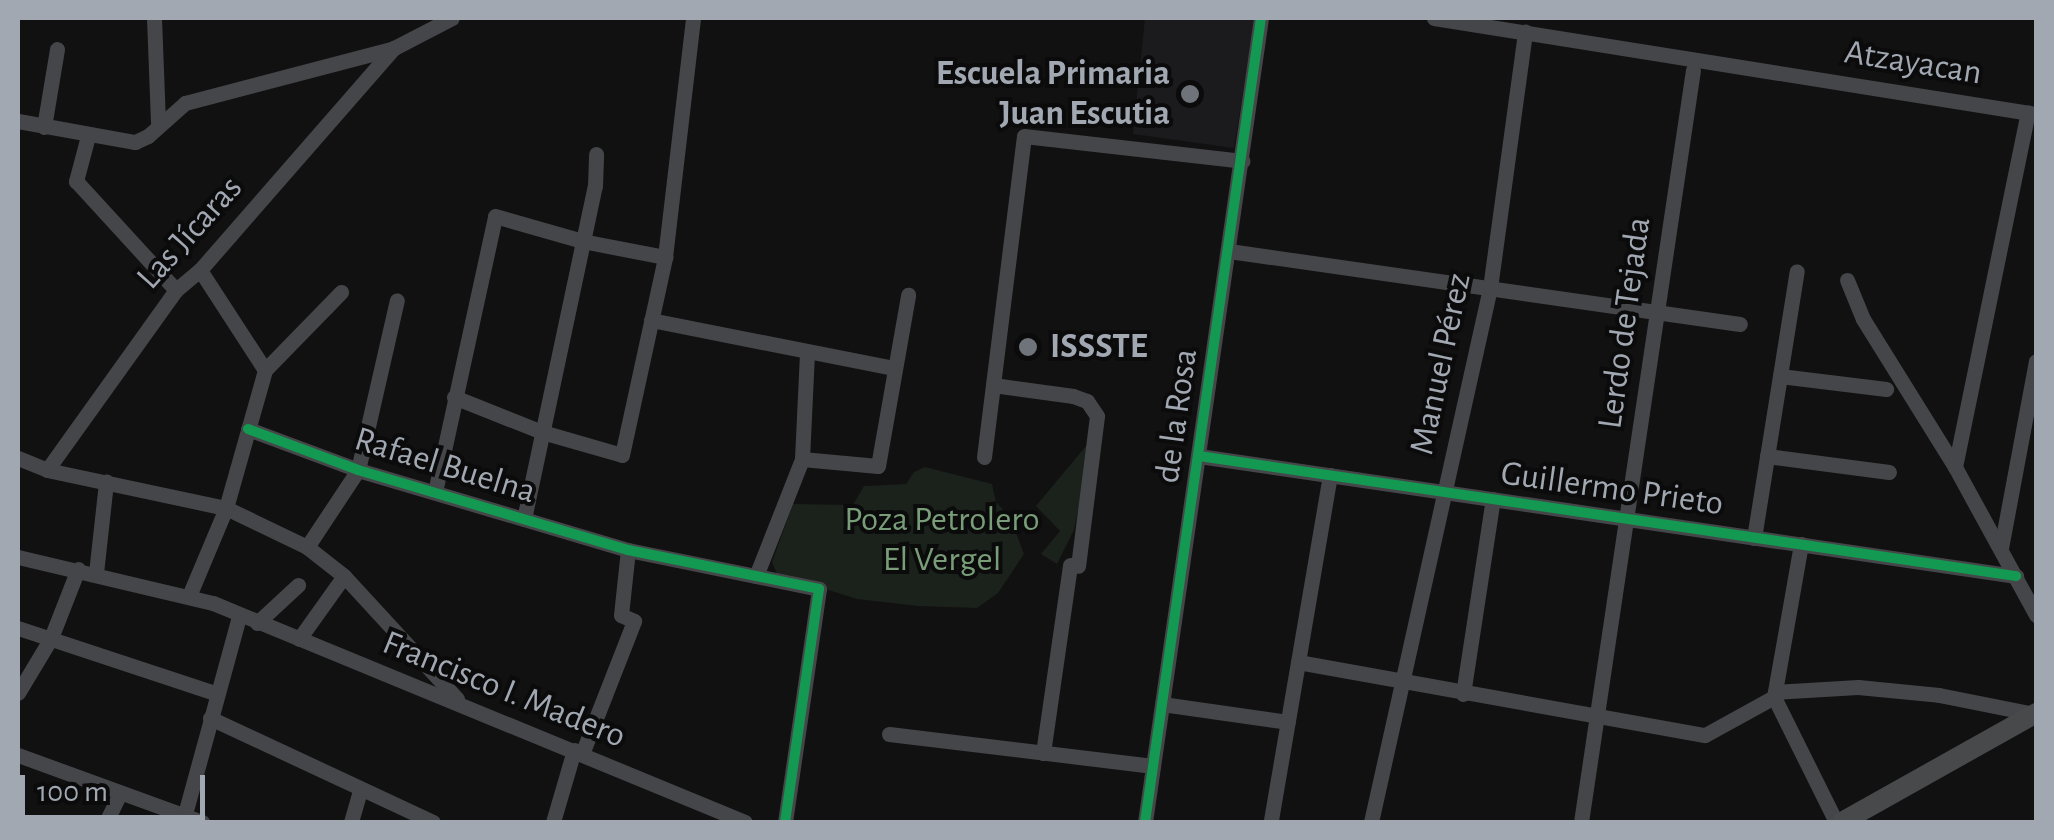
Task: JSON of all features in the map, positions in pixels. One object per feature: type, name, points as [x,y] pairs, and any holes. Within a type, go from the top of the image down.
[{"type":"main road","points":[[1839,822],[2035,714]]},
{"type":"street","points":[[154,18],[158,123]]},
{"type":"street","points":[[18,121],[134,142],[148,136],[184,103],[394,48],[452,18]]},
{"type":"street","points":[[454,398],[542,432],[622,455],[665,257],[693,18]]},
{"type":"street","name":"de la Rosa","points":[[1145,822],[1243,161],[1260,18]]},
{"type":"street","name":"Atzayacan","points":[[1434,18],[2032,113]]},
{"type":"street","name":"Manuel Pérez","points":[[1371,822],[1490,288],[1525,31]]},
{"type":"street","name":"Las Jícaras","points":[[47,470],[176,290],[200,270],[394,48]]},
{"type":"street","points":[[44,127],[57,49]]},
{"type":"street","name":"Lerdo de Tejada","points":[[1581,822],[1693,70]]},
{"type":"street","points":[[1955,467],[2032,113]]},
{"type":"street","points":[[88,136],[76,181],[176,290]]},
{"type":"street","points":[[984,456],[1024,136],[1243,161]]},
{"type":"street","points":[[524,519],[595,186],[596,154]]},
{"type":"street","points":[[436,492],[495,216],[582,241],[665,257]]},
{"type":"street","points":[[1230,251],[1740,324]]},
{"type":"street","points":[[200,270],[265,370]]},
{"type":"street","points":[[1754,538],[1797,271]]},
{"type":"street","points":[[1847,280],[1863,319],[1955,467],[2036,615]]},
{"type":"street","points":[[189,596],[226,508],[265,370],[342,292]]},
{"type":"street","points":[[802,459],[878,466],[908,295]]},
{"type":"street","points":[[307,547],[358,470],[396,300]]},
{"type":"street","points":[[650,320],[737,333],[807,352],[894,368]]},
{"type":"street","points":[[756,576],[802,459],[807,352]]},
{"type":"street","points":[[2001,548],[2036,361]]},
{"type":"street","points":[[1780,376],[1886,388]]},
{"type":"street","points":[[993,385],[1073,396],[1087,402],[1098,416],[1044,753]]},
{"type":"street","name":"Rafael Buelna","points":[[248,430],[358,470],[628,550],[819,589],[784,822]]},
{"type":"street","name":"Guillermo Prieto","points":[[1199,456],[2016,576]]},
{"type":"street","points":[[1767,456],[1888,472]]},
{"type":"street","points":[[18,458],[47,470],[226,508],[307,547],[344,576],[460,702]]},
{"type":"street","points":[[1271,820],[1330,475]]},
{"type":"street","points":[[96,573],[106,482]]},
{"type":"street","points":[[1463,694],[1493,499]]},
{"type":"street","points":[[1801,544],[1774,694],[1839,822]]},
{"type":"street","points":[[552,822],[634,621],[621,615],[628,550]]},
{"type":"street","name":"Francisco I. Madero","points":[[18,557],[189,596],[460,702],[745,822]]},
{"type":"street","points":[[18,694],[51,638],[78,569]]},
{"type":"street","points":[[299,639],[344,576]]},
{"type":"street","points":[[257,623],[298,585]]},
{"type":"street","points":[[185,814],[239,616]]},
{"type":"street","points":[[18,628],[217,694]]},
{"type":"street","points":[[1298,662],[1596,718],[1705,734],[1774,694],[1858,687],[1939,696],[2035,714]]},
{"type":"street","points":[[1162,704],[1288,722]]},
{"type":"street","points":[[210,718],[433,822]]},
{"type":"street","points":[[889,734],[1153,766]]},
{"type":"street","points":[[18,755],[119,795],[202,822]]},
{"type":"street","points":[[351,822],[360,791]]},
{"type":"street","points":[[106,822],[119,795]]},
{"type":"shaded area","name":"Escuela Primaria Juan Escutia","points":[[1145,18],[1255,18],[1234,148],[1133,134]]},
{"type":"green space","points":[[1086,446],[1087,471],[1074,530],[1057,564],[1041,554],[1060,531],[1036,506]]},
{"type":"green space","name":"Poza Petrolero El Vergel","points":[[925,467],[992,484],[996,502],[1010,517],[1024,554],[998,593],[977,608],[918,606],[857,599],[777,574],[772,562],[793,504],[853,505],[864,486],[906,484],[914,472]]},
{"type":"cycle path","points":[[1145,822],[1261,18]]},
{"type":"cycle path","points":[[248,429],[358,470],[628,550],[819,589],[785,822]]},
{"type":"cycle path","points":[[1199,456],[2016,576]]},
{"type":"place","name":"Escuela Primaria Juan Escutia","points":[[1190,94]]},
{"type":"place","name":"ISSSTE","points":[[1028,347]]}]
